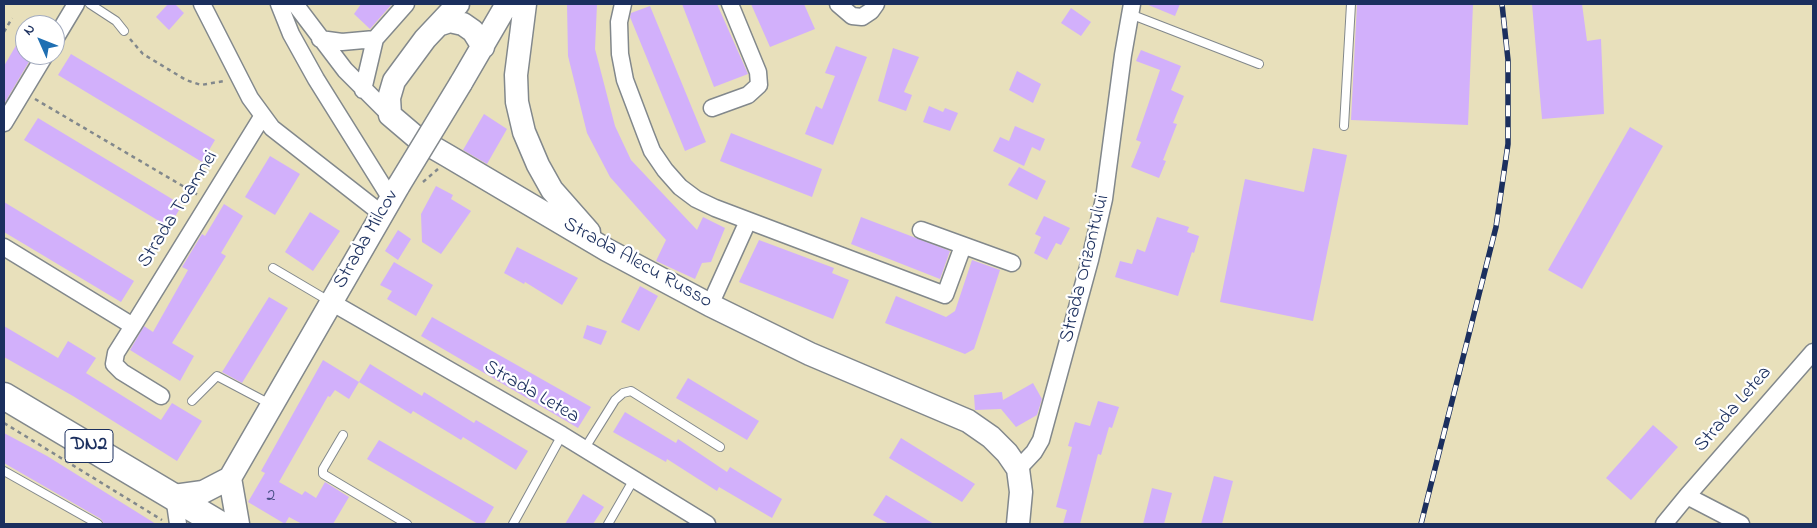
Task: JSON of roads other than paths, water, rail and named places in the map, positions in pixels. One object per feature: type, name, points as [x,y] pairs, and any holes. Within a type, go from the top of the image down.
[{"type":"main road","name":"DN2","points":[[4,396],[219,524]]},
{"type":"street","points":[[65,22],[76,4]]},
{"type":"street","points":[[202,4],[262,117],[283,139],[391,199]]},
{"type":"street","points":[[279,4],[291,34],[316,79],[391,199]]},
{"type":"street","name":"Strada Alecu Russo","points":[[295,4],[320,39],[363,90],[417,138],[607,250],[710,305],[810,354],[968,421],[991,437],[1007,453],[1018,469]]},
{"type":"street","points":[[363,90],[375,38],[406,4]]},
{"type":"street","points":[[390,115],[390,98],[394,81],[425,39],[458,4]]},
{"type":"street","name":"Strada Milcov","points":[[230,478],[391,199],[507,4]]},
{"type":"street","points":[[525,4],[516,75],[517,102],[524,132],[538,165],[552,190],[579,223],[607,250]]},
{"type":"street","points":[[623,4],[619,22],[624,71],[652,151],[680,187],[696,199],[748,221],[945,295],[963,246]]},
{"type":"street","points":[[712,108],[748,96],[759,85],[758,72],[730,4]]},
{"type":"street","points":[[838,4],[852,16],[862,17],[871,11],[876,4]]},
{"type":"street","name":"Strada Orizontului","points":[[1018,469],[1034,452],[1041,440],[1090,260],[1104,199],[1130,9]]},
{"type":"street","points":[[441,24],[450,21],[463,24],[473,31],[483,47]]},
{"type":"street","points":[[320,39],[342,42],[375,38]]},
{"type":"street","points":[[4,123],[39,65]]},
{"type":"street","name":"Strada Toamnei","points":[[161,396],[122,372],[114,364],[116,353],[262,117]]},
{"type":"street","points":[[710,305],[748,221]]},
{"type":"street","points":[[921,230],[1012,263]]},
{"type":"street","points":[[4,247],[133,326]]},
{"type":"street","name":"Strada Letea","points":[[331,302],[585,448],[707,524]]},
{"type":"street","name":"Strada Letea","points":[[1664,524],[1813,352]]},
{"type":"street","points":[[1018,469],[1021,492],[1018,524]]},
{"type":"street","points":[[178,524],[174,496],[203,492],[230,478],[238,524]]},
{"type":"street","points":[[1687,496],[1741,524]]},
{"type":"lane","points":[[90,4],[116,21],[124,31]]},
{"type":"lane","points":[[1344,126],[1351,4]]},
{"type":"lane","points":[[1130,9],[1259,64]]},
{"type":"lane","points":[[273,268],[331,302]]},
{"type":"lane","points":[[192,401],[217,376],[272,405]]},
{"type":"lane","points":[[585,448],[615,400],[623,393],[631,392],[720,447]]},
{"type":"lane","points":[[343,435],[323,468],[323,474],[407,524]]},
{"type":"lane","points":[[513,524],[562,435]]},
{"type":"lane","points":[[4,471],[98,524]]},
{"type":"lane","points":[[608,524],[634,479]]},
{"type":"railway","points":[[1421,524],[1496,227],[1508,144],[1508,60],[1502,4]]}]
